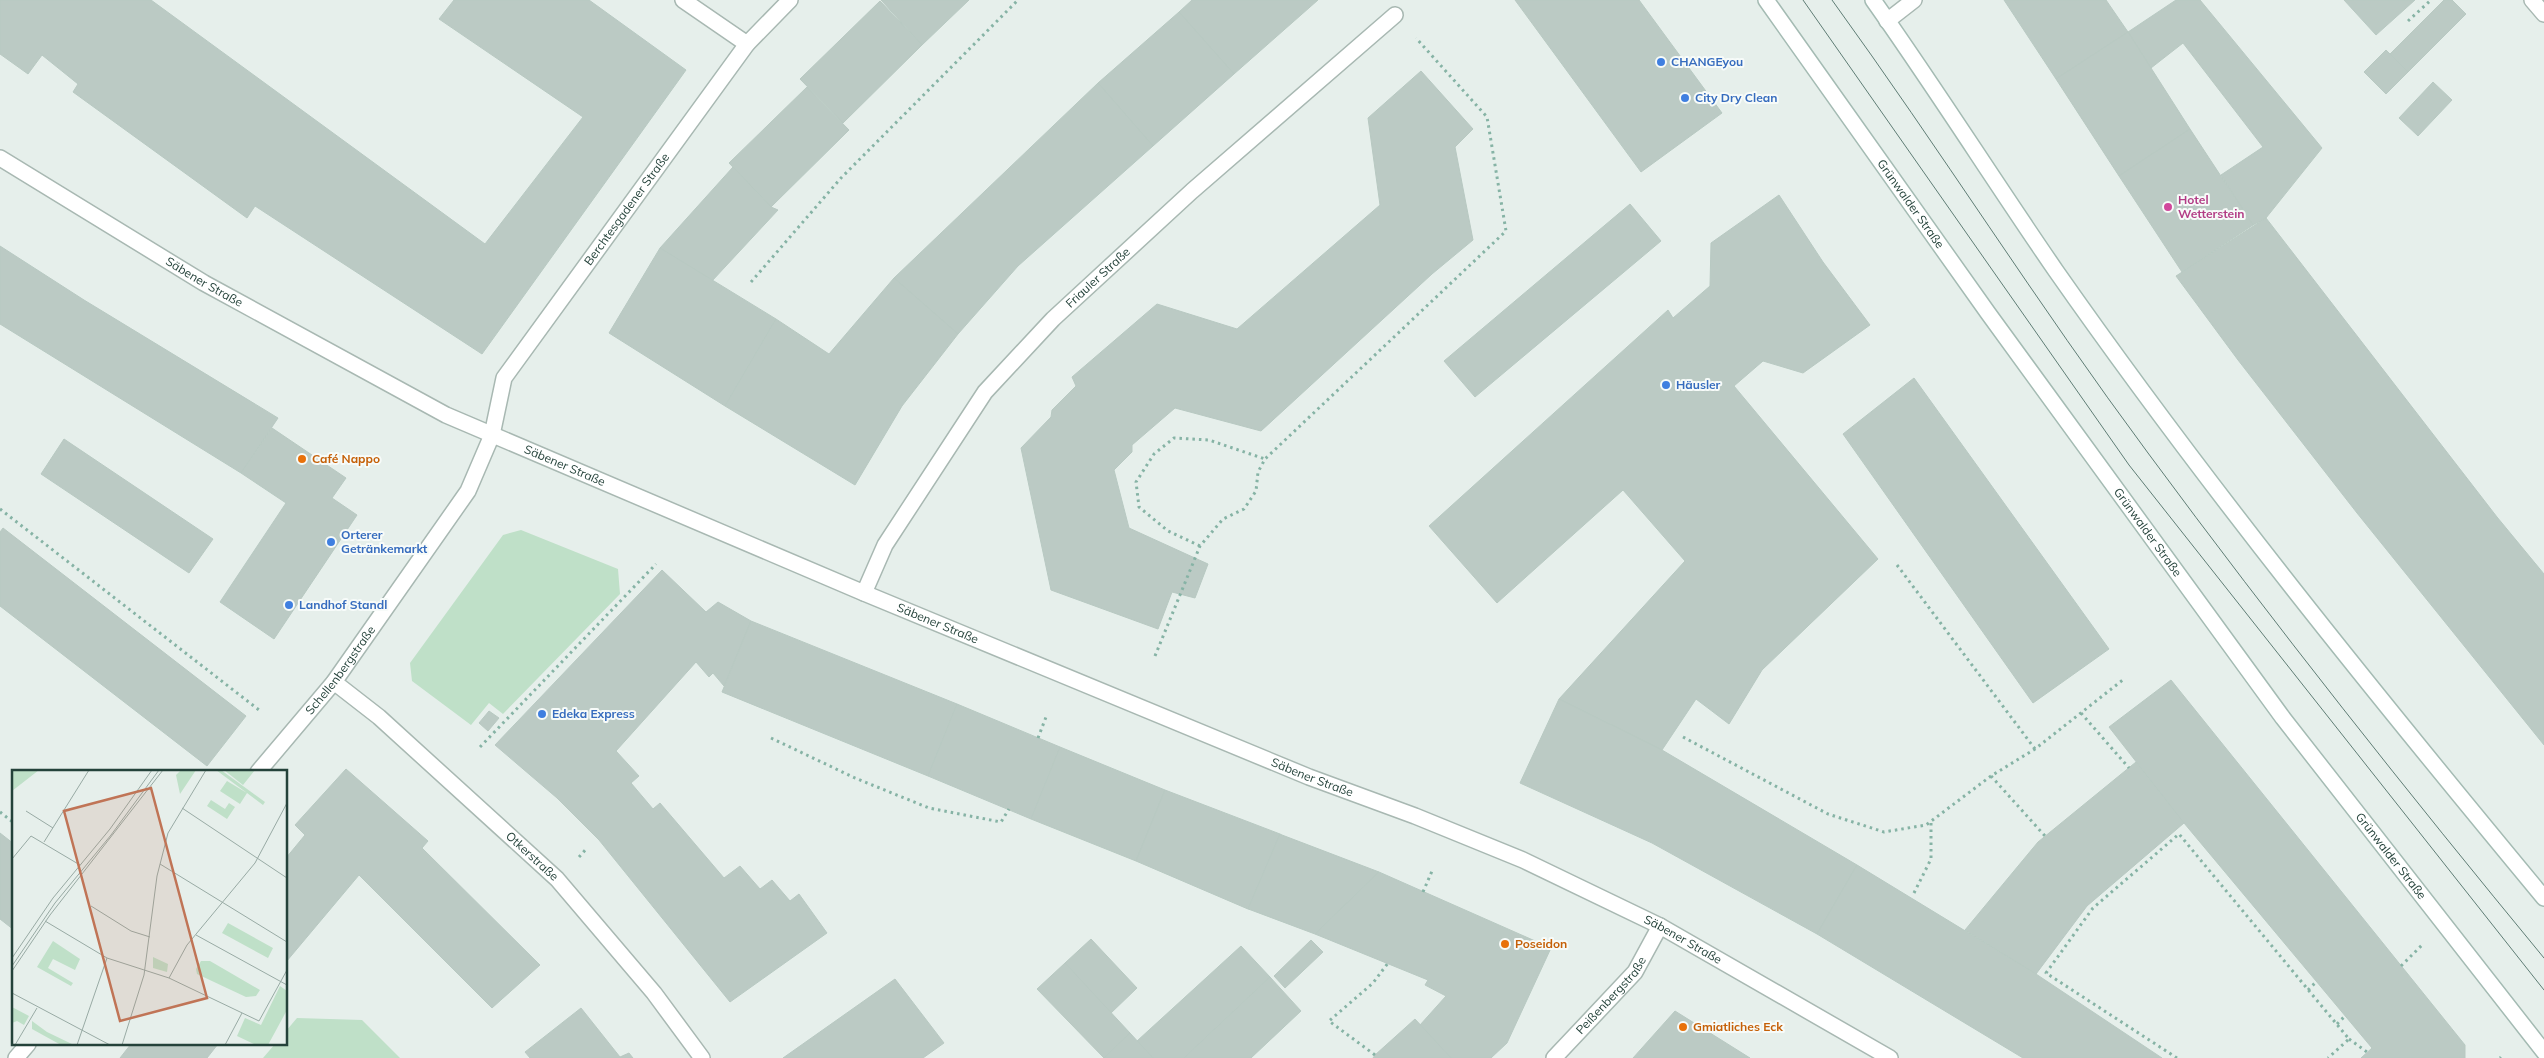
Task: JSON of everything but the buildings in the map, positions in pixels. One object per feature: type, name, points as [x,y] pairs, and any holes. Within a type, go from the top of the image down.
[{"type":"street","points":[[683,0],[747,44]]},
{"type":"street","name":"Berchtesgadener Straße","points":[[492,435],[504,378],[747,44],[790,0]]},
{"type":"street","name":"Grünwalder Straße","points":[[1766,0],[1994,321],[2283,718],[2544,1052]]},
{"type":"street","points":[[1873,0],[2057,272],[2199,465],[2347,658],[2544,898]]},
{"type":"street","points":[[1887,21],[1914,0]]},
{"type":"street","points":[[2532,0],[2544,14]]},
{"type":"street","name":"Friauler Straße","points":[[864,593],[885,545],[985,392],[1053,319],[1192,191],[1395,14]]},
{"type":"street","name":"Säbener Straße","points":[[0,158],[204,283],[446,415],[864,593],[1309,777],[1415,816],[1524,860],[1660,926],[1890,1058]]},
{"type":"street","name":"Schellenbergstraße","points":[[260,770],[334,682],[468,491],[492,435]]},
{"type":"street","name":"Otkerstraße","points":[[334,682],[379,717],[557,879],[654,993],[702,1058]]},
{"type":"street","name":"Peißenbergstraße","points":[[1554,1058],[1634,972],[1660,926]]},
{"type":"street","points":[[16,1058],[26,1046]]},
{"type":"path","points":[[751,282],[841,178],[1018,0]]},
{"type":"path","points":[[2408,21],[2431,0]]},
{"type":"path","points":[[1154,656],[1200,546],[1223,519],[1244,509],[1256,491],[1258,472],[1265,459],[1506,231],[1487,117],[1395,14]]},
{"type":"path","points":[[1200,546],[1168,531],[1139,507],[1136,482],[1154,454],[1174,438],[1209,440],[1265,459]]},
{"type":"path","points":[[0,509],[259,710]]},
{"type":"path","points":[[480,747],[656,564]]},
{"type":"path","points":[[1897,565],[2035,749]]},
{"type":"path","points":[[1683,737],[1828,814],[1884,832],[1926,825],[1992,776],[2035,749],[2124,679]]},
{"type":"path","points":[[2081,712],[2128,768]]},
{"type":"path","points":[[1038,738],[1046,717]]},
{"type":"path","points":[[771,738],[855,778],[929,808],[1001,822],[1009,809]]},
{"type":"path","points":[[1992,776],[2045,836]]},
{"type":"path","points":[[0,812],[12,821]]},
{"type":"path","points":[[1914,893],[1931,859],[1931,821]]},
{"type":"path","points":[[2177,1058],[2046,973],[2093,908],[2179,834],[2349,1039],[2367,1052]]},
{"type":"path","points":[[1423,892],[1432,871]]},
{"type":"path","points":[[1376,1055],[1329,1021],[1373,983],[1388,963]]},
{"type":"path","points":[[2308,990],[2316,982]]},
{"type":"path","points":[[2337,1024],[2345,1016]]},
{"type":"path","points":[[2328,1058],[2349,1039]]},
{"type":"green space","points":[[521,530],[618,569],[620,594],[503,714],[489,703],[471,725],[412,681],[410,663],[503,535]]},
{"type":"green space","points":[[297,1018],[362,1020],[400,1058],[263,1058],[273,1046],[288,1046],[288,1029]]},
{"type":"tram line","points":[[1803,0],[2129,465],[2544,990]]},
{"type":"tram line","points":[[1832,0],[2067,341],[2148,453],[2343,708],[2544,958]]},
{"type":"place","name":"CHANGEyou","points":[[1661,62]]},
{"type":"place","name":"City Dry Clean","points":[[1685,98]]},
{"type":"place","name":"Hotel Wetterstein","points":[[2168,207]]},
{"type":"place","name":"Häusler","points":[[1666,385]]},
{"type":"place","name":"Café Nappo","points":[[302,459]]},
{"type":"place","name":"Orterer Getränkemarkt","points":[[331,542]]},
{"type":"place","name":"Landhof Standl","points":[[289,605]]},
{"type":"place","name":"Edeka Express","points":[[542,714]]},
{"type":"place","name":"Poseidon","points":[[1505,944]]},
{"type":"place","name":"Gmiatliches Eck","points":[[1683,1027]]}]
